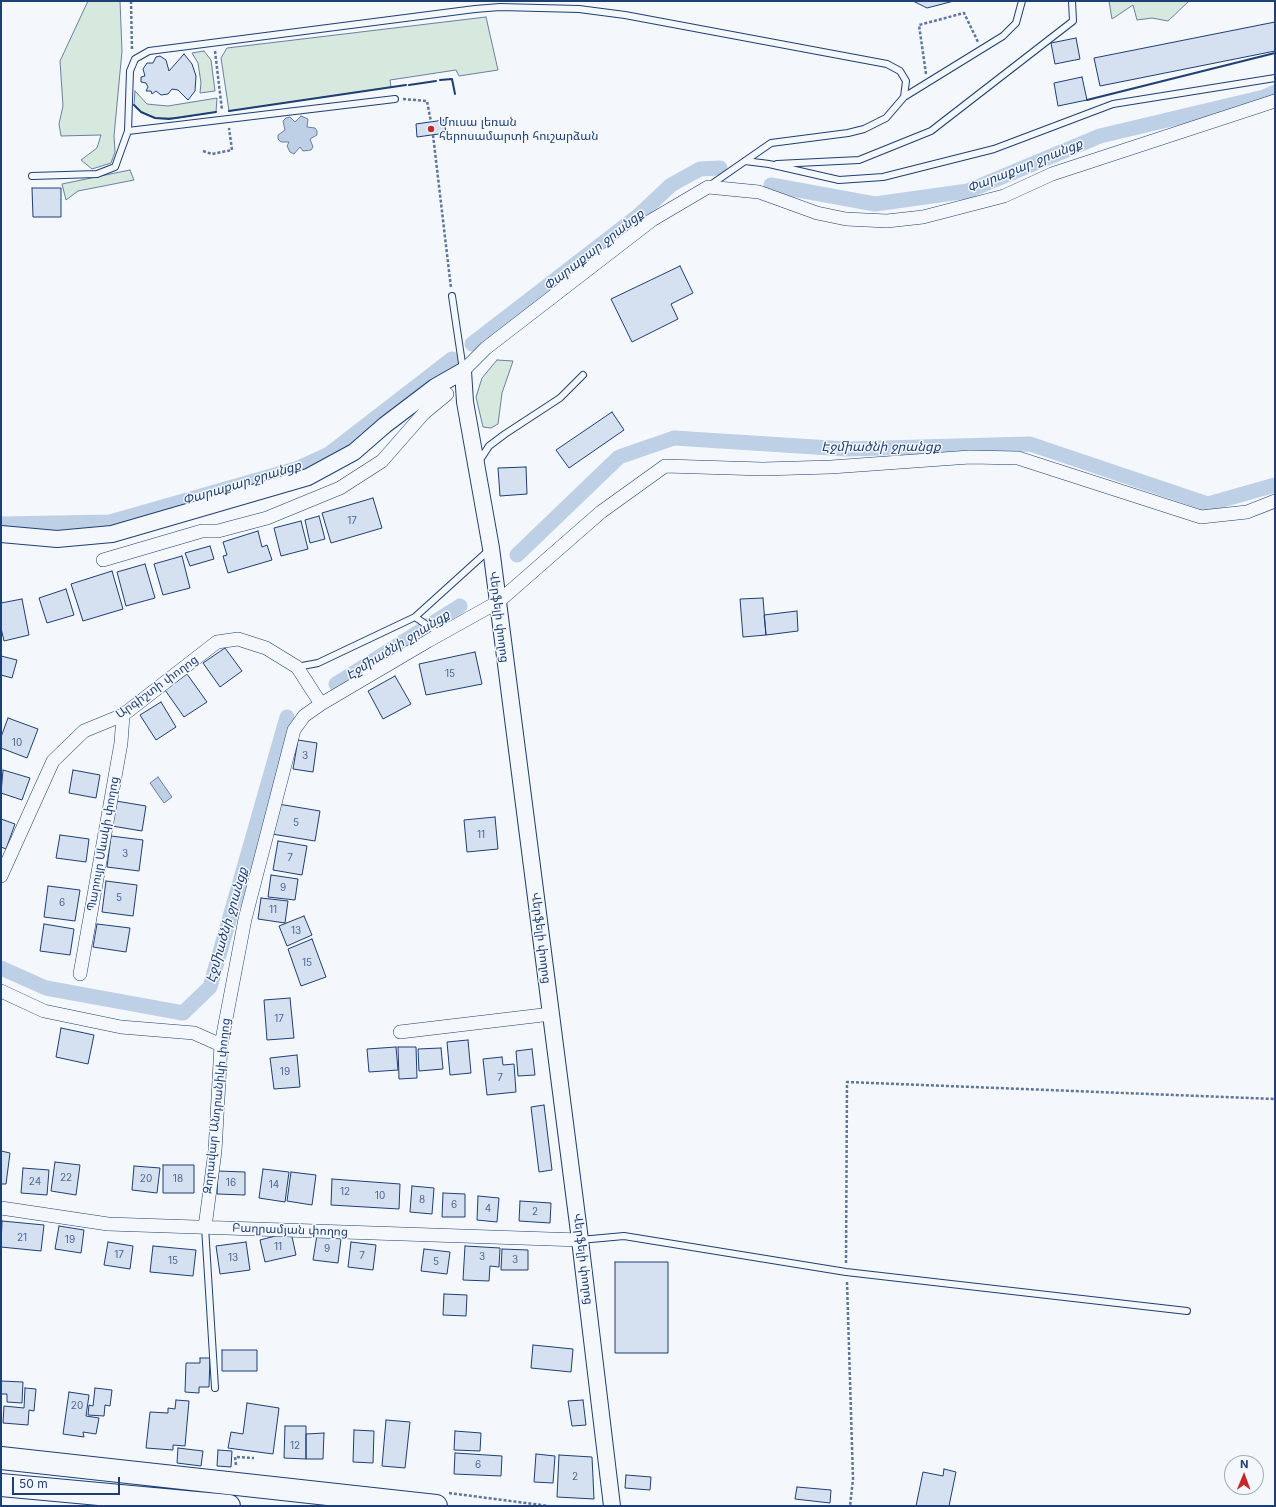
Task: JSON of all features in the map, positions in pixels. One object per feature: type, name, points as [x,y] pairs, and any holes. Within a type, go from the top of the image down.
[{"type":"highway","points":[[1,1458],[436,1506]]},
{"type":"highway","points":[[1,1485],[229,1506]]},
{"type":"street","points":[[1,534],[57,539],[112,534],[308,477],[354,452],[385,425],[427,393],[463,371],[486,348],[652,220],[708,187],[759,192],[817,213],[846,219],[887,221],[923,217],[1004,196],[1052,174],[1275,101]]},
{"type":"street","name":"Վերֆելի փողոց","points":[[463,371],[465,402],[498,602],[580,1240],[612,1506]]},
{"type":"street","points":[[427,393],[447,394],[459,398],[465,402]]},
{"type":"street","points":[[103,560],[202,531],[218,531],[267,518],[340,488],[382,461],[424,413],[447,394]]},
{"type":"street","name":"Զորավար Անդրանիկի փողոց","points":[[205,1227],[215,1151],[221,1045],[244,919],[294,730],[304,716],[321,704],[438,632],[498,602],[601,512],[665,466],[763,469],[831,467],[970,457],[1018,458],[1201,517],[1247,512],[1275,501]]},
{"type":"street","name":"Արգիշտի փողոց","points":[[1,876],[53,761],[84,731],[123,715],[217,642],[238,639],[266,648],[297,667],[321,704]]},
{"type":"street","name":"Պարույր Սևակի փողոց","points":[[80,974],[121,743],[123,715]]},
{"type":"street","points":[[1,991],[44,1011],[121,1027],[194,1033],[221,1045]]},
{"type":"street","points":[[400,1032],[551,1014]]},
{"type":"street","name":"Բաղրամյան փողոց","points":[[1,1208],[108,1224],[580,1240]]},
{"type":"lane","points":[[708,187],[771,143],[848,133],[864,129],[886,118],[904,97],[1003,36],[1016,23],[1022,1]]},
{"type":"lane","points":[[769,164],[859,160],[931,131],[1073,21],[1072,1]]},
{"type":"lane","points":[[32,176],[97,174],[115,167],[128,131],[130,71],[136,59],[149,51],[499,4],[579,9],[625,15],[887,64],[900,71],[906,81],[904,97]]},
{"type":"lane","points":[[745,161],[769,164],[839,180],[883,177],[994,148],[1113,104],[1275,78]]},
{"type":"lane","points":[[128,131],[395,99]]},
{"type":"lane","points":[[452,296],[463,371]]},
{"type":"lane","points":[[476,466],[489,446],[560,398],[584,375]]},
{"type":"lane","points":[[297,667],[318,662],[416,619],[490,548]]},
{"type":"lane","points":[[416,619],[438,632]]},
{"type":"lane","points":[[205,1227],[215,1388]]},
{"type":"lane","points":[[580,1240],[624,1236],[846,1272],[1187,1311]]},
{"type":"path","points":[[131,1],[131,48],[136,59]]},
{"type":"path","points":[[927,82],[919,25],[964,13],[982,49]]},
{"type":"path","points":[[214,43],[222,105]]},
{"type":"path","points":[[395,99],[427,101],[431,122]]},
{"type":"path","points":[[203,151],[212,154],[232,150],[228,120]]},
{"type":"path","points":[[433,135],[451,289]]},
{"type":"path","points":[[850,1506],[853,1479],[846,1272],[847,1082],[1275,1099]]},
{"type":"path","points":[[235,1457],[254,1458]]},
{"type":"shaded area","points":[[88,1],[120,1],[122,51],[114,136],[115,152],[111,163],[92,169],[81,160],[97,148],[101,135],[61,136],[59,124],[63,106],[60,61]]},
{"type":"shaded area","points":[[1109,1],[1189,1],[1168,21],[1152,18],[1137,20],[1133,5],[1112,19]]},
{"type":"shaded area","points":[[486,17],[498,70],[459,76],[456,70],[390,80],[391,87],[229,111],[221,58],[227,48]]},
{"type":"shaded area","points":[[204,51],[211,60],[215,91],[200,93],[201,83],[198,63],[192,53]]},
{"type":"shaded area","points":[[135,91],[147,104],[168,106],[217,98],[216,112],[178,118],[155,118],[141,112],[134,105]]},
{"type":"shaded area","points":[[130,170],[134,180],[78,191],[66,200],[62,184]]},
{"type":"shaded area","points":[[497,360],[513,361],[502,393],[498,424],[491,428],[483,427],[476,397],[482,378]]},
{"type":"water","points":[[301,116],[308,119],[307,127],[315,128],[317,135],[310,139],[313,147],[311,150],[303,151],[300,147],[294,154],[290,152],[287,146],[289,142],[281,142],[278,139],[278,135],[285,130],[283,121],[286,118],[290,117],[295,122]]},
{"type":"water","points":[[158,777],[172,797],[164,803],[150,783]]},
{"type":"building","points":[[913,1],[954,1],[927,8]]},
{"type":"building","points":[[1275,22],[1275,51],[1100,86],[1094,58]]},
{"type":"building","points":[[1076,38],[1080,59],[1055,64],[1051,43]]},
{"type":"building","points":[[184,54],[192,64],[196,76],[195,91],[188,100],[178,90],[172,89],[168,94],[161,95],[156,91],[152,94],[151,91],[146,91],[148,87],[146,83],[141,82],[141,77],[145,76],[143,69],[147,63],[153,63],[156,57],[160,56],[166,60],[169,71]]},
{"type":"building","points":[[1082,77],[1087,100],[1058,106],[1054,83]]},
{"type":"building","name":"Մուսա լեռան հերոսամարտի հուշարձան","points":[[444,120],[446,133],[417,137],[416,124]]},
{"type":"building","points":[[32,188],[61,188],[61,217],[33,217]]},
{"type":"building","points":[[680,266],[693,293],[671,304],[678,319],[632,342],[611,299]]},
{"type":"building","points":[[612,412],[624,430],[569,468],[556,450]]},
{"type":"building","points":[[526,467],[527,494],[500,496],[498,468]]},
{"type":"building","points":[[373,498],[382,528],[331,543],[322,513]]},
{"type":"building","points":[[319,516],[325,539],[310,543],[305,520]]},
{"type":"building","points":[[301,521],[308,549],[281,556],[274,528]]},
{"type":"building","points":[[258,531],[262,547],[267,545],[272,560],[228,573],[223,556],[227,555],[223,542]]},
{"type":"building","points":[[210,546],[214,559],[190,566],[185,553]]},
{"type":"building","points":[[182,556],[190,588],[163,595],[154,564]]},
{"type":"building","points":[[145,564],[155,598],[126,606],[117,572]]},
{"type":"building","points":[[112,571],[123,609],[83,621],[71,584]]},
{"type":"building","points":[[66,589],[74,615],[47,623],[39,598]]},
{"type":"building","points":[[763,598],[766,635],[743,637],[740,599]]},
{"type":"building","points":[[22,599],[29,635],[4,641],[1,628],[1,603]]},
{"type":"building","points":[[797,611],[798,631],[766,635],[764,615]]},
{"type":"building","points":[[225,648],[242,671],[220,687],[203,663]]},
{"type":"building","points":[[475,652],[482,684],[426,695],[419,664]]},
{"type":"building","points":[[1,656],[17,660],[12,678],[1,675]]},
{"type":"building","points":[[187,674],[207,702],[184,717],[165,690]]},
{"type":"building","points":[[395,676],[411,704],[383,719],[368,691]]},
{"type":"building","points":[[161,702],[176,727],[156,740],[140,715]]},
{"type":"building","points":[[8,718],[38,729],[27,758],[1,748],[1,737]]},
{"type":"building","points":[[298,740],[317,743],[313,772],[293,769]]},
{"type":"building","points":[[3,770],[30,778],[22,800],[1,793]]},
{"type":"building","points":[[73,770],[100,775],[96,798],[69,793]]},
{"type":"building","points":[[116,801],[146,806],[142,831],[112,826]]},
{"type":"building","points":[[278,804],[320,811],[315,841],[272,834]]},
{"type":"building","points":[[495,817],[498,849],[467,852],[464,820]]},
{"type":"building","points":[[1,819],[15,824],[6,849],[1,847]]},
{"type":"building","points":[[60,835],[89,839],[86,862],[56,858]]},
{"type":"building","points":[[111,836],[143,840],[139,871],[107,867]]},
{"type":"building","points":[[278,841],[307,846],[302,875],[273,870]]},
{"type":"building","points":[[271,875],[298,879],[295,900],[268,897]]},
{"type":"building","points":[[106,881],[137,885],[133,916],[102,912]]},
{"type":"building","points":[[48,886],[80,890],[75,921],[44,917]]},
{"type":"building","points":[[261,898],[288,901],[285,923],[258,919]]},
{"type":"building","points":[[304,916],[312,935],[287,946],[279,926]]},
{"type":"building","points":[[44,924],[74,929],[70,955],[40,951]]},
{"type":"building","points":[[97,924],[130,928],[126,952],[93,947]]},
{"type":"building","points":[[312,939],[326,977],[301,986],[288,949]]},
{"type":"building","points":[[290,998],[294,1038],[267,1040],[264,1000]]},
{"type":"building","points":[[61,1028],[94,1035],[88,1064],[56,1057]]},
{"type":"building","points":[[468,1040],[471,1073],[450,1075],[447,1042]]},
{"type":"building","points":[[396,1047],[398,1070],[369,1072],[367,1049]]},
{"type":"building","points":[[398,1047],[416,1047],[417,1078],[399,1079]]},
{"type":"building","points":[[441,1048],[443,1069],[419,1071],[418,1049]]},
{"type":"building","points":[[532,1049],[535,1075],[518,1076],[516,1051]]},
{"type":"building","points":[[297,1055],[300,1087],[274,1089],[270,1058]]},
{"type":"building","points":[[502,1057],[503,1065],[514,1064],[516,1092],[487,1095],[483,1059]]},
{"type":"building","points":[[544,1105],[552,1170],[539,1172],[531,1107]]},
{"type":"building","points":[[1,1151],[10,1153],[6,1184],[1,1184]]},
{"type":"building","points":[[55,1162],[80,1165],[76,1195],[51,1191]]},
{"type":"building","points":[[163,1165],[194,1165],[194,1193],[163,1193]]},
{"type":"building","points":[[134,1166],[160,1168],[157,1193],[132,1190]]},
{"type":"building","points":[[23,1168],[49,1170],[47,1195],[21,1193]]},
{"type":"building","points":[[263,1169],[289,1172],[285,1202],[259,1198]]},
{"type":"building","points":[[218,1171],[245,1172],[245,1195],[217,1194]]},
{"type":"building","points":[[291,1172],[316,1175],[312,1205],[287,1201]]},
{"type":"building","points":[[332,1179],[400,1184],[399,1209],[331,1205]]},
{"type":"building","points":[[412,1186],[434,1188],[432,1214],[410,1212]]},
{"type":"building","points":[[443,1193],[465,1194],[465,1217],[442,1217]]},
{"type":"building","points":[[478,1196],[499,1198],[497,1222],[477,1220]]},
{"type":"building","points":[[520,1201],[551,1203],[550,1223],[519,1221]]},
{"type":"building","points":[[2,1221],[44,1225],[41,1251],[1,1247]]},
{"type":"building","points":[[59,1226],[84,1230],[81,1253],[55,1249]]},
{"type":"building","points":[[291,1232],[296,1255],[265,1262],[260,1240]]},
{"type":"building","points":[[317,1235],[341,1239],[338,1263],[313,1260]]},
{"type":"building","points":[[108,1242],[133,1246],[130,1269],[104,1265]]},
{"type":"building","points":[[246,1242],[250,1270],[220,1274],[216,1246]]},
{"type":"building","points":[[351,1242],[376,1245],[373,1270],[348,1267]]},
{"type":"building","points":[[153,1246],[196,1250],[193,1276],[150,1272]]},
{"type":"building","points":[[465,1246],[500,1248],[499,1267],[490,1266],[489,1281],[463,1280]]},
{"type":"building","points":[[424,1249],[450,1252],[447,1274],[421,1271]]},
{"type":"building","points":[[502,1249],[528,1250],[528,1270],[501,1270]]},
{"type":"building","points":[[615,1262],[668,1262],[668,1353],[615,1353]]},
{"type":"building","points":[[444,1294],[467,1295],[466,1316],[443,1315]]},
{"type":"building","points":[[533,1345],[573,1349],[571,1372],[531,1368]]},
{"type":"building","points":[[222,1350],[257,1350],[257,1371],[222,1371]]},
{"type":"building","points":[[200,1358],[210,1358],[209,1387],[199,1387],[199,1393],[185,1392],[186,1363],[200,1363]]},
{"type":"building","points":[[1,1381],[23,1382],[22,1403],[7,1402],[7,1394],[1,1394]]},
{"type":"building","points":[[25,1388],[36,1389],[34,1411],[29,1410],[28,1425],[3,1423],[4,1406],[24,1408]]},
{"type":"building","points":[[95,1388],[112,1390],[110,1406],[105,1405],[104,1416],[88,1415],[89,1405],[93,1406]]},
{"type":"building","points":[[69,1392],[89,1395],[86,1416],[99,1418],[96,1434],[83,1432],[84,1437],[63,1434]]},
{"type":"building","points":[[176,1400],[189,1401],[185,1446],[173,1445],[173,1450],[146,1448],[150,1412],[168,1413],[168,1408],[175,1409]]},
{"type":"building","points":[[583,1400],[586,1425],[572,1426],[568,1401]]},
{"type":"building","points":[[247,1403],[279,1408],[273,1454],[228,1448],[231,1432],[243,1434]]},
{"type":"building","points":[[386,1420],[410,1422],[405,1468],[382,1466]]},
{"type":"building","points":[[285,1426],[306,1426],[306,1459],[284,1458]]},
{"type":"building","points":[[354,1430],[374,1431],[373,1463],[353,1462]]},
{"type":"building","points":[[455,1431],[481,1433],[480,1451],[454,1450]]},
{"type":"building","points":[[324,1433],[323,1459],[306,1459],[306,1434]]},
{"type":"building","points":[[178,1448],[203,1451],[201,1466],[177,1463]]},
{"type":"building","points":[[218,1450],[232,1451],[231,1467],[217,1466]]},
{"type":"building","points":[[455,1453],[502,1456],[501,1476],[454,1474]]},
{"type":"building","points":[[536,1454],[555,1456],[553,1483],[534,1482]]},
{"type":"building","points":[[559,1455],[592,1457],[594,1499],[557,1497]]},
{"type":"building","points":[[944,1469],[956,1472],[949,1506],[916,1506],[923,1472],[943,1476]]},
{"type":"building","points":[[626,1475],[651,1477],[650,1490],[625,1488]]},
{"type":"building","points":[[797,1487],[831,1490],[830,1503],[795,1499]]},
{"type":"waterway","name":"Փարաքար ջրանցք","points":[[771,185],[875,204],[968,191],[1100,136],[1264,97],[1275,92]]},
{"type":"waterway","name":"Փարաքար ջրանցք","points":[[472,344],[638,216],[671,185],[700,169],[720,168]]},
{"type":"waterway","name":"Փարաքար ջրանցք","points":[[1,524],[110,522],[296,469],[329,454],[452,359]]},
{"type":"waterway","name":"Էջմիածնի ջրանցք","points":[[517,555],[619,457],[674,438],[846,449],[1030,444],[1208,504],[1275,485]]},
{"type":"waterway","name":"Էջմիածնի ջրանցք","points":[[336,684],[460,606]]},
{"type":"waterway","name":"Էջմիածնի ջրանցք","points":[[1,968],[46,988],[183,1013],[210,987],[287,717]]},
{"type":"wall","points":[[1087,100],[1275,53]]},
{"type":"wall","points":[[440,80],[452,79],[455,94]]},
{"type":"wall","points":[[409,85],[436,81]]},
{"type":"wall","points":[[229,111],[406,85]]},
{"type":"wall","points":[[134,105],[141,112],[155,118],[169,119],[216,112]]},
{"type":"place","name":"Մուսա լեռան հերոսամարտի հուշարձան","points":[[431,129]]}]
